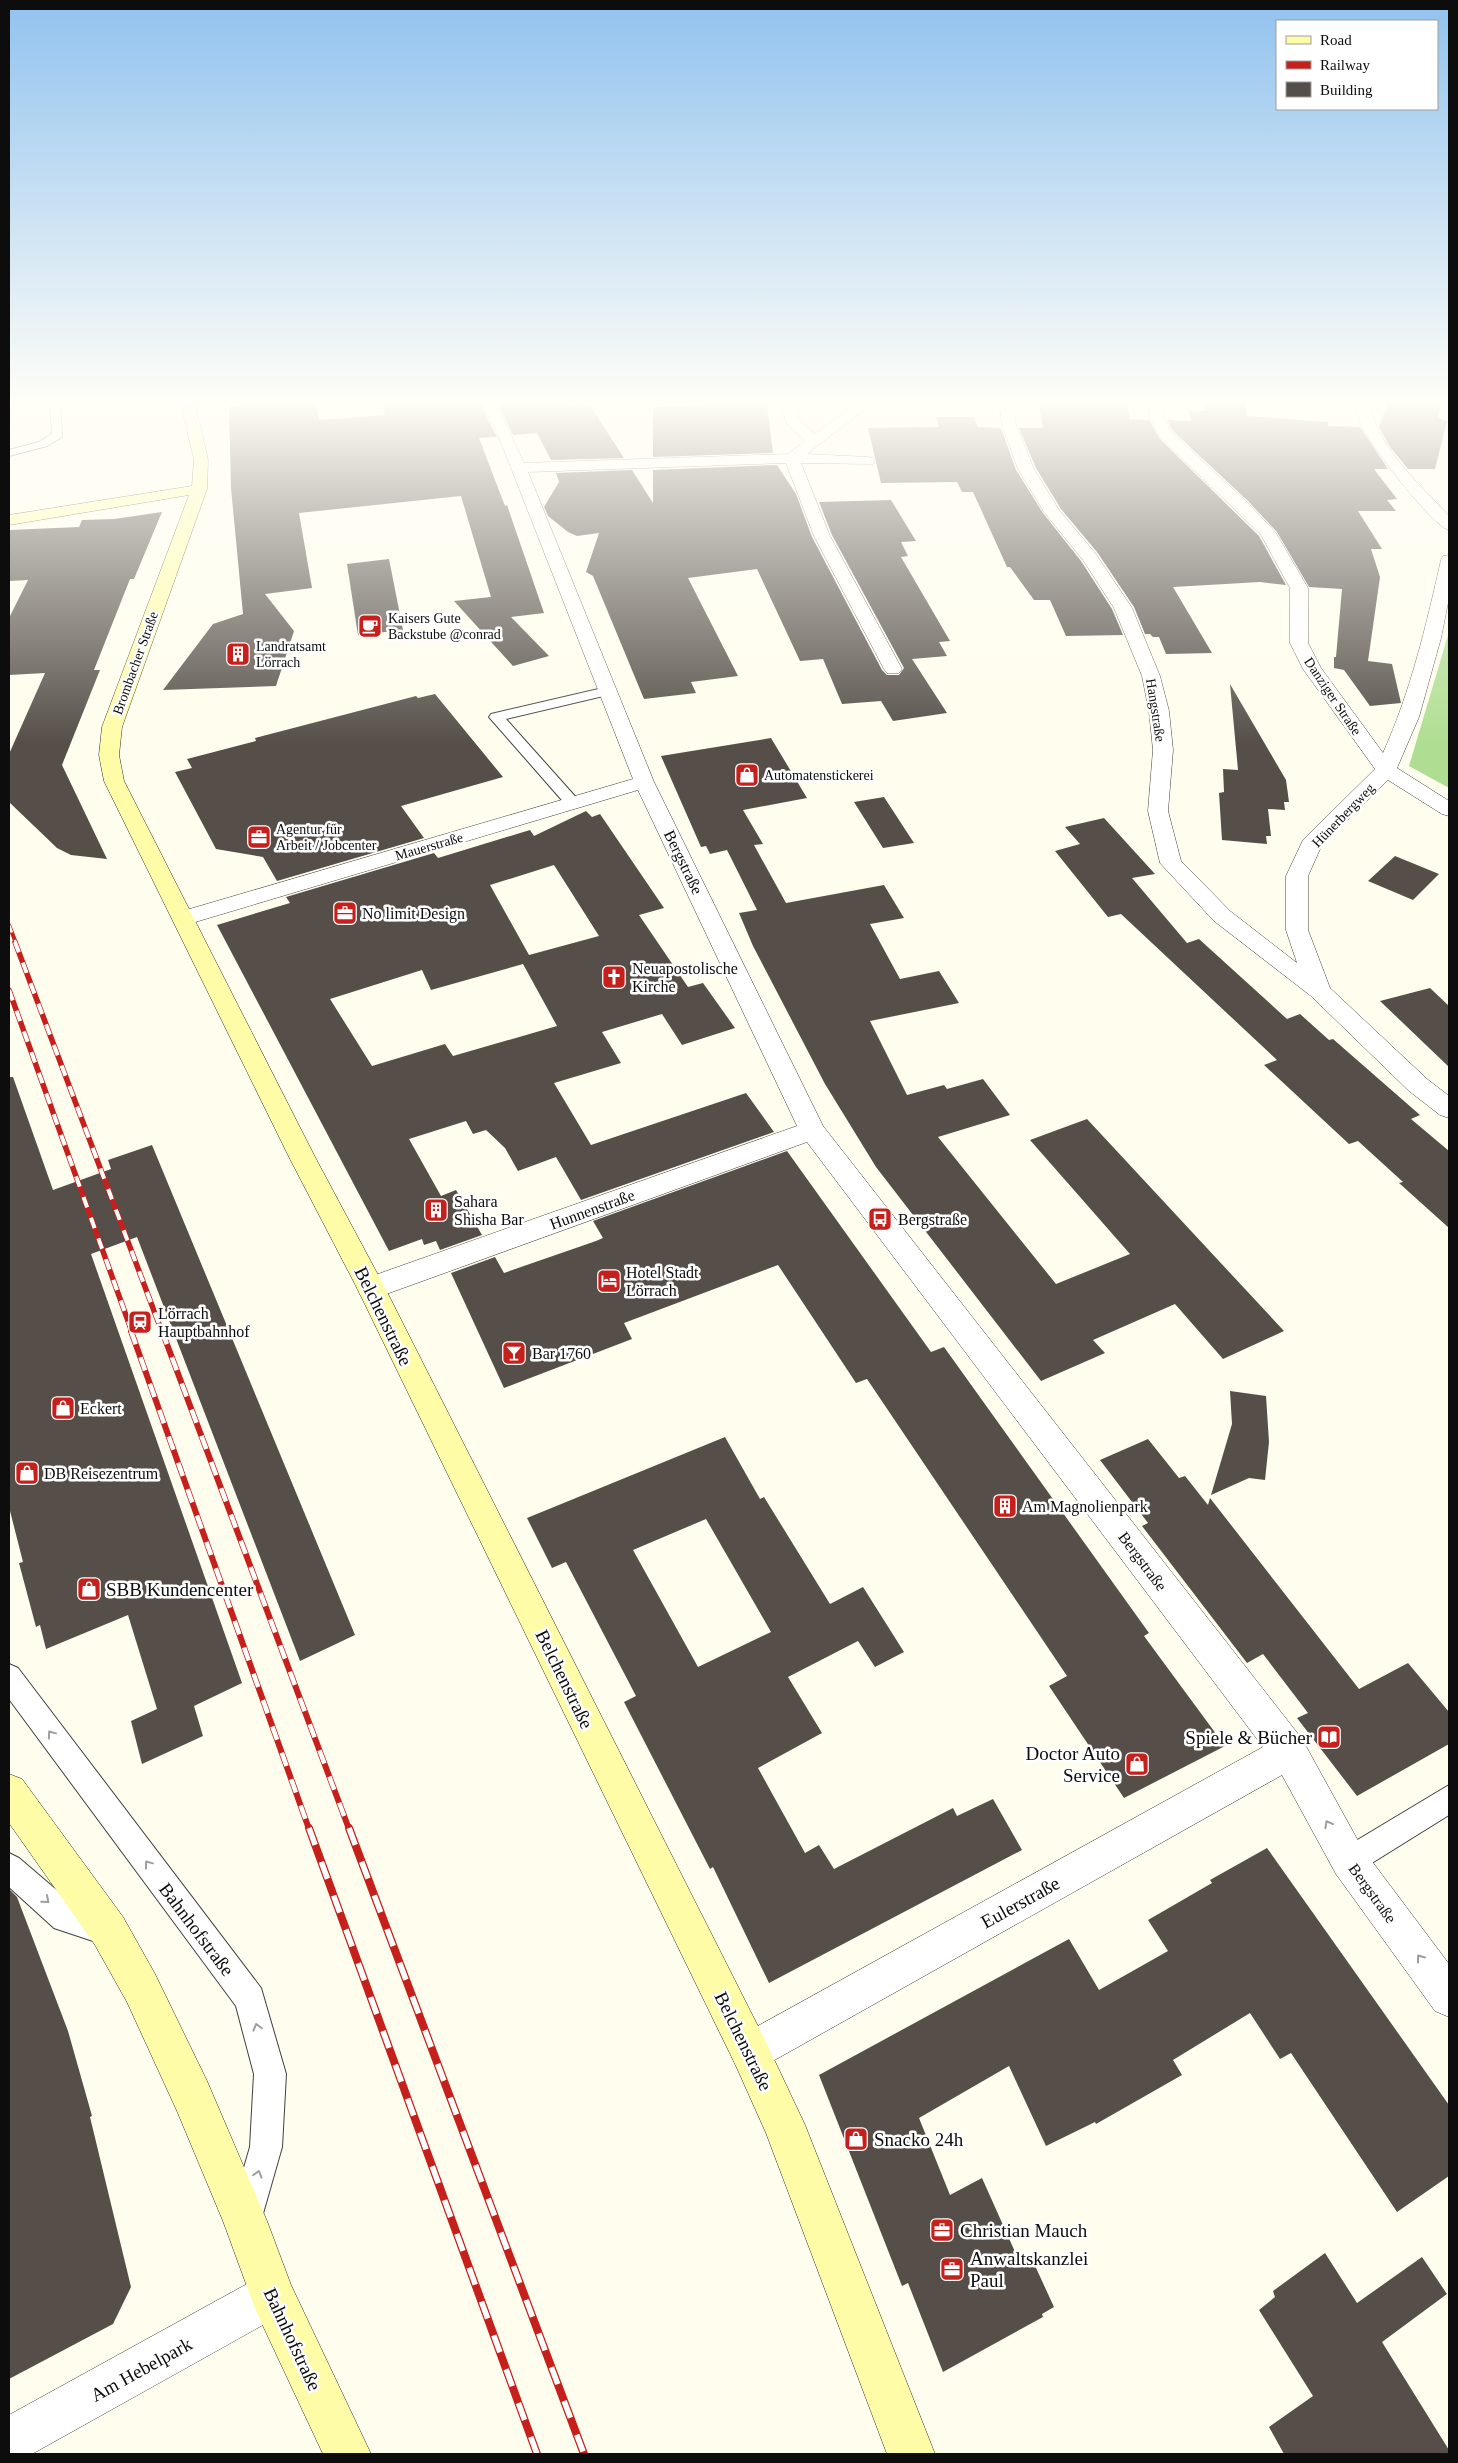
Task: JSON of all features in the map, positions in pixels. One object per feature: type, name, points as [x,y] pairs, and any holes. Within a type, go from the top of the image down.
[{"type":"main road","points":[[9,520],[46,514]]},
{"type":"main road","name":"Brombacher Straße","points":[[184,918],[114,781],[109,755],[112,727],[190,514]]},
{"type":"main road","name":"Belchenstraße","points":[[184,918],[302,1158],[371,1288],[750,2052],[784,2125],[911,2454]]},
{"type":"main road","name":"Bahnhofstraße","points":[[9,1792],[109,1931],[141,1988],[184,2080],[245,2221],[272,2295],[347,2454]]},
{"type":"street","name":"Bergstraße","points":[[536,514],[644,782],[812,1130],[1289,1752],[1349,1861],[1449,1997]]},
{"type":"street","points":[[814,514],[822,536],[893,669]]},
{"type":"street","name":"Hangstraße","points":[[1054,514],[1089,557],[1123,608],[1151,676],[1159,711],[1163,750],[1158,812],[1171,863],[1222,916],[1319,991]]},
{"type":"street","name":"Danziger Straße","points":[[1251,514],[1268,533],[1299,588],[1299,643],[1312,669],[1386,770]]},
{"type":"street","points":[[1439,514],[1449,525]]},
{"type":"street","name":"Hünerbergweg","points":[[1449,560],[1425,667],[1409,717],[1386,770],[1311,845],[1297,876],[1297,930],[1319,991],[1418,1084],[1449,1109]]},
{"type":"street","points":[[1386,770],[1449,810]]},
{"type":"street","name":"Mauerstraße","points":[[184,918],[644,782]]},
{"type":"street","name":"Hunnenstraße","points":[[371,1288],[812,1130]]},
{"type":"street","name":"Eulerstraße","points":[[750,2052],[1289,1752]]},
{"type":"street","name":"Am Hebelpark","points":[[9,2441],[272,2295]]},
{"type":"lane","points":[[573,803],[496,718],[607,691]]},
{"type":"lane","name":"Bahnhofstraße","points":[[9,1677],[250,1999],[270,2074],[266,2148],[245,2221]]},
{"type":"lane","points":[[1349,1861],[1449,1799]]},
{"type":"lane","points":[[9,1868],[65,1917],[109,1931]]},
{"type":"green space","points":[[1449,632],[1449,788],[1409,766]]},
{"type":"building","points":[[161,514],[134,579],[130,579],[94,670],[100,670],[62,765],[107,859],[71,855],[57,848],[9,802],[9,754],[45,673],[9,675],[9,618],[28,580],[9,581],[9,530],[79,527],[82,520]]},
{"type":"building","points":[[233,514],[299,514],[312,588],[265,594],[294,631],[276,686],[163,690],[213,624],[243,614]]},
{"type":"building","points":[[466,514],[510,514],[544,613],[511,617],[549,656],[513,666],[454,601],[491,597]]},
{"type":"building","points":[[547,514],[803,514],[812,537],[882,670],[887,675],[899,675],[904,668],[832,535],[824,514],[900,514],[916,541],[901,542],[908,556],[901,557],[950,641],[939,642],[947,656],[912,659],[947,713],[893,721],[881,701],[842,704],[823,659],[800,661],[757,569],[688,578],[738,676],[691,682],[696,693],[644,699],[593,576],[586,572],[599,533],[577,536],[568,532]]},
{"type":"building","points":[[983,514],[1044,514],[1081,561],[1112,609],[1123,635],[1066,636],[1050,600],[1034,600],[1010,567],[1007,567]]},
{"type":"building","points":[[1065,514],[1236,514],[1259,536],[1286,585],[1260,582],[1173,587],[1212,653],[1166,654],[1159,637],[1145,634],[1134,607],[1097,552]]},
{"type":"building","points":[[1260,514],[1360,514],[1382,549],[1371,549],[1380,577],[1368,661],[1392,664],[1401,703],[1370,706],[1344,670],[1334,668],[1342,589],[1309,587],[1277,532]]},
{"type":"building","points":[[389,559],[403,630],[358,635],[347,564]]},
{"type":"building","points":[[1230,684],[1286,780],[1289,802],[1284,802],[1285,810],[1268,809],[1271,836],[1266,836],[1267,844],[1222,840],[1219,793],[1224,792],[1223,769],[1238,770]]},
{"type":"building","points":[[435,694],[503,777],[401,806],[424,838],[277,881],[263,857],[216,849],[175,772],[192,768],[187,759],[256,741],[255,738],[416,696],[418,698]]},
{"type":"building","points":[[771,738],[807,798],[743,810],[763,844],[754,845],[786,903],[884,885],[904,918],[870,924],[900,979],[939,971],[959,1003],[870,1021],[907,1095],[944,1085],[947,1089],[983,1079],[1010,1115],[938,1137],[1056,1284],[1130,1254],[1030,1140],[1087,1119],[1284,1331],[1223,1359],[1175,1304],[1093,1340],[1105,1353],[1041,1381],[876,1167],[825,1084],[753,946],[739,913],[757,910],[727,850],[710,854],[706,846],[701,847],[661,756]]},
{"type":"building","points":[[884,797],[914,843],[883,848],[854,802]]},
{"type":"building","points":[[586,811],[592,817],[600,814],[664,908],[639,915],[688,987],[703,983],[735,1028],[682,1045],[662,1014],[602,1032],[621,1063],[554,1083],[591,1145],[746,1093],[774,1132],[581,1200],[556,1157],[518,1171],[505,1148],[486,1130],[473,1134],[466,1121],[409,1139],[441,1196],[456,1190],[482,1235],[440,1250],[436,1241],[424,1245],[422,1239],[389,1251],[217,925],[290,903],[286,897],[434,853],[438,858],[530,830],[534,836]],"holes":[[[554,865],[599,936],[529,955],[490,885]],[[523,964],[557,1026],[453,1056],[445,1044],[372,1066],[330,999],[422,970],[431,990]]]},
{"type":"building","points":[[1104,818],[1155,874],[1132,878],[1187,943],[1199,939],[1287,1019],[1300,1014],[1329,1040],[1333,1039],[1420,1115],[1411,1119],[1449,1151],[1449,1228],[1399,1183],[1403,1182],[1358,1141],[1349,1144],[1264,1065],[1277,1060],[1121,914],[1108,917],[1055,851],[1080,844],[1065,827]]},
{"type":"building","points":[[1395,856],[1439,874],[1413,900],[1368,881]]},
{"type":"building","points":[[1430,988],[1449,1006],[1449,1067],[1380,1001]]},
{"type":"building","points":[[9,1077],[13,1077],[53,1190],[111,1169],[108,1160],[152,1145],[355,1635],[300,1661],[137,1237],[91,1254],[242,1683],[194,1706],[203,1736],[142,1764],[131,1721],[157,1709],[128,1615],[46,1649],[40,1625],[36,1627],[19,1563],[23,1562],[9,1507]]},
{"type":"building","points":[[787,1151],[931,1352],[944,1347],[1149,1633],[1144,1636],[1225,1746],[1124,1798],[1049,1686],[1067,1676],[867,1379],[856,1383],[778,1265],[624,1323],[632,1339],[504,1388],[451,1273],[495,1257],[504,1273],[596,1241],[603,1238],[593,1221]]},
{"type":"building","points":[[1230,1391],[1266,1396],[1269,1442],[1265,1480],[1249,1478],[1211,1495],[1232,1424]]},
{"type":"building","points":[[725,1437],[760,1499],[764,1497],[830,1604],[863,1587],[904,1652],[875,1667],[858,1641],[788,1677],[822,1733],[758,1768],[805,1853],[819,1845],[834,1869],[953,1808],[957,1816],[993,1799],[1022,1850],[769,1983],[713,1867],[710,1869],[624,1702],[636,1696],[566,1562],[552,1568],[527,1518]],"holes":[[[706,1519],[771,1632],[698,1667],[633,1550]]]},
{"type":"building","points":[[1148,1439],[1179,1478],[1185,1476],[1208,1505],[1210,1498],[1359,1689],[1408,1663],[1449,1712],[1449,1744],[1357,1796],[1297,1718],[1308,1713],[1263,1654],[1247,1663],[1142,1526],[1148,1523],[1100,1460]]},
{"type":"building","points":[[1267,1848],[1449,2105],[1449,2176],[1397,2212],[1291,2053],[1280,2059],[1250,2013],[1173,2060],[1182,2075],[1096,2124],[1095,2122],[1046,2146],[1009,2066],[919,2118],[950,2195],[982,2178],[1020,2263],[1031,2257],[1054,2307],[1042,2314],[1043,2317],[943,2372],[908,2283],[902,2286],[819,2075],[1069,1939],[1099,1990],[1168,1951],[1148,1920],[1212,1883],[1210,1880]]},
{"type":"building","points":[[9,1889],[17,1897],[68,2031],[92,2116],[90,2117],[131,2287],[113,2324],[9,2379]]},
{"type":"building","points":[[1325,2253],[1357,2303],[1422,2257],[1447,2294],[1382,2342],[1449,2450],[1449,2454],[1284,2454],[1269,2427],[1313,2396],[1259,2310],[1275,2297],[1273,2291]]},
{"type":"railway","points":[[9,925],[16,943]]},
{"type":"railway","points":[[15,942],[162,1332]]},
{"type":"railway","points":[[9,990],[132,1332]]},
{"type":"railway","points":[[131,1331],[309,1829]]},
{"type":"railway","points":[[162,1331],[349,1829]]},
{"type":"railway","points":[[309,1828],[537,2454]]},
{"type":"railway","points":[[349,1828],[584,2454]]},
{"type":"place","name":"Kaisers Gute Backstube @conrad","points":[[370,626]]},
{"type":"place","name":"Landratsamt Lörrach","points":[[238,654]]},
{"type":"place","name":"Automatenstickerei","points":[[747,775]]},
{"type":"place","name":"Agentur für Arbeit / Jobcenter","points":[[259,837]]},
{"type":"place","name":"No limit Design","points":[[345,913]]},
{"type":"place","name":"Neuapostolische Kirche","points":[[614,977]]},
{"type":"place","name":"Sahara Shisha Bar","points":[[436,1210]]},
{"type":"place","name":"Bergstraße","points":[[880,1219]]},
{"type":"place","name":"Hotel Stadt Lörrach","points":[[609,1281]]},
{"type":"place","name":"Lörrach Hauptbahnhof","points":[[140,1322]]},
{"type":"place","name":"Bar 1760","points":[[514,1353]]},
{"type":"place","name":"Eckert","points":[[63,1408]]},
{"type":"place","name":"DB Reisezentrum","points":[[27,1473]]},
{"type":"place","name":"Am Magnolienpark","points":[[1005,1506]]},
{"type":"place","name":"SBB Kundencenter","points":[[89,1589]]},
{"type":"place","name":"Spiele & Bücher","points":[[1329,1737]]},
{"type":"place","name":"Doctor Auto Service","points":[[1137,1764]]},
{"type":"place","name":"Snacko 24h","points":[[856,2139]]},
{"type":"place","name":"Christian Mauch","points":[[942,2230]]},
{"type":"place","name":"Anwaltskanzlei Paul","points":[[952,2269]]}]
